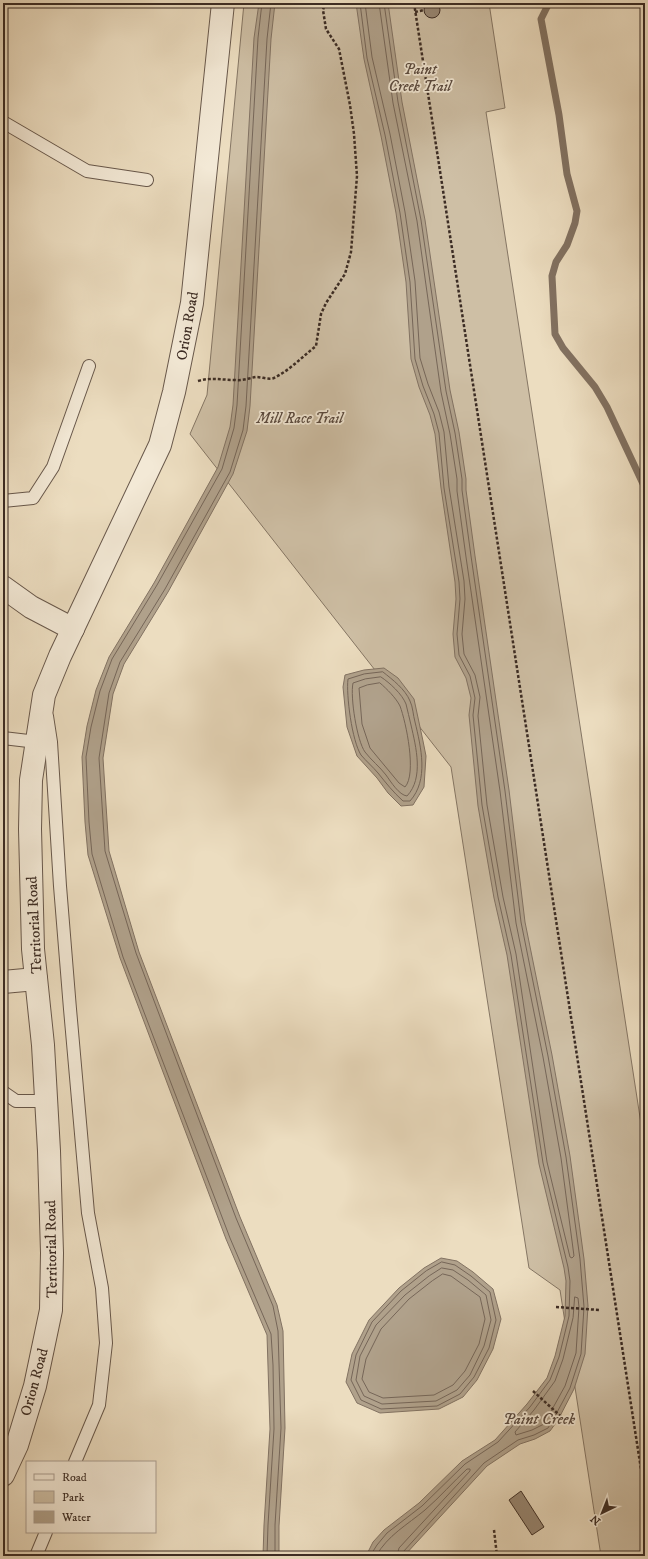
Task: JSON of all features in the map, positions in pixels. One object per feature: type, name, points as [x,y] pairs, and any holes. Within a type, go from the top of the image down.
[{"type":"street","name":"Orion Road","points":[[73,629],[160,445],[174,392],[192,303],[223,3]]},
{"type":"street","points":[[3,588],[31,607],[73,629]]},
{"type":"street","name":"Territorial Road","points":[[51,1310],[52,1253],[46,1101],[43,1045],[33,949],[30,829],[31,780],[44,695],[73,629]]},
{"type":"street","points":[[3,982],[36,979]]},
{"type":"street","name":"Orion Road","points":[[3,1475],[16,1445],[35,1386],[51,1310]]},
{"type":"lane","points":[[3,122],[86,171],[147,180]]},
{"type":"lane","points":[[3,501],[33,498],[53,467],[89,366]]},
{"type":"lane","points":[[44,695],[51,742],[62,909],[88,1213],[102,1288],[106,1343],[99,1405],[75,1461]]},
{"type":"lane","points":[[3,738],[37,742]]},
{"type":"lane","points":[[3,1092],[16,1101],[46,1101]]},
{"type":"lane","points":[[36,1556],[46,1533]]},
{"type":"path","points":[[220,379],[248,380],[256,377],[273,379],[291,368],[301,357],[316,346],[321,314],[326,303],[345,274],[351,252],[357,176],[354,134],[339,49],[326,29],[323,10],[325,3]]},
{"type":"path","points":[[414,3],[645,1495]]},
{"type":"path","points":[[415,12],[424,10]]},
{"type":"path","points":[[556,1307],[600,1310]]},
{"type":"path","points":[[533,1391],[567,1422]]},
{"type":"path","points":[[494,1530],[497,1556]]},
{"type":"green space","name":"Paint Creek Trail","points":[[244,3],[489,3],[505,108],[486,112],[645,1150],[645,1556],[601,1556],[560,1290],[529,1268],[451,767],[190,434],[207,395]]},
{"type":"water","points":[[259,3],[275,3],[271,39],[250,406],[247,431],[233,474],[168,592],[124,664],[113,694],[103,758],[109,851],[139,952],[240,1217],[277,1305],[283,1331],[285,1428],[279,1526],[279,1556],[263,1556],[270,1429],[267,1335],[226,1239],[120,958],[88,855],[82,757],[87,726],[96,690],[109,657],[154,583],[218,467],[230,427],[233,405],[254,38]]},
{"type":"water","name":"Paint Creek","points":[[356,3],[388,3],[402,102],[425,220],[450,390],[459,432],[475,556],[509,790],[525,922],[552,1055],[570,1156],[584,1259],[588,1306],[585,1354],[574,1389],[558,1420],[550,1431],[535,1439],[520,1444],[487,1466],[404,1556],[366,1556],[373,1542],[384,1530],[419,1503],[462,1461],[495,1440],[527,1404],[547,1378],[555,1356],[565,1316],[566,1281],[539,1164],[507,955],[494,898],[478,806],[469,715],[471,698],[466,678],[455,657],[453,634],[456,599],[455,582],[441,488],[435,434],[411,359],[406,282],[396,213],[364,59]]},
{"type":"water","points":[[384,668],[398,678],[414,699],[423,741],[426,756],[424,787],[413,805],[401,806],[388,793],[377,778],[357,756],[347,727],[343,687],[345,675],[364,670]]},
{"type":"water","points":[[441,1258],[457,1261],[493,1289],[501,1319],[493,1349],[477,1380],[463,1397],[439,1409],[380,1413],[357,1403],[346,1382],[352,1354],[369,1320],[399,1288],[424,1268]]},
{"type":"building","points":[[432,2],[438,4],[440,10],[438,16],[432,18],[426,16],[424,10],[426,4]]},
{"type":"building","points":[[521,1491],[544,1527],[532,1535],[509,1500]]},
{"type":"waterway","points":[[549,3],[541,19],[559,115],[567,174],[577,211],[575,223],[567,245],[556,262],[552,276],[555,334],[563,348],[595,387],[607,407],[645,488]]},
{"type":"park label","name":"Mill Race Trail","points":[[300,418]]}]
